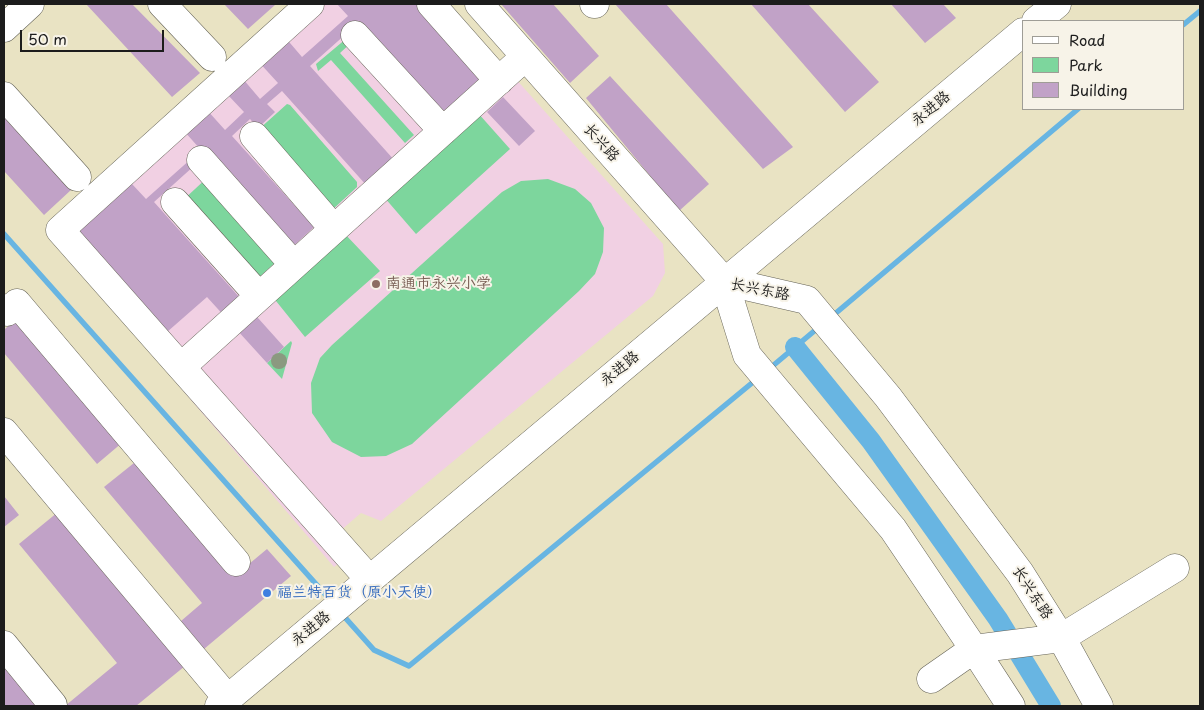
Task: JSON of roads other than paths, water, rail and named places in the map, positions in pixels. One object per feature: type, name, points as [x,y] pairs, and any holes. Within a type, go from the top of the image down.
[{"type":"street","points":[[4,28],[30,4]]},
{"type":"street","points":[[162,4],[212,58]]},
{"type":"street","points":[[310,4],[60,230],[181,367],[364,585]]},
{"type":"street","points":[[431,4],[498,81]]},
{"type":"street","name":"长兴路","points":[[479,4],[724,281]]},
{"type":"street","points":[[1037,20],[1057,4]]},
{"type":"street","name":"永进路","points":[[223,703],[1022,33]]},
{"type":"street","points":[[355,35],[443,131]]},
{"type":"street","points":[[181,367],[525,57]]},
{"type":"street","points":[[4,96],[77,177]]},
{"type":"street","points":[[254,136],[334,229]]},
{"type":"street","points":[[201,160],[294,265]]},
{"type":"street","points":[[175,202],[259,296]]},
{"type":"street","name":"长兴东路","points":[[724,281],[807,300],[888,397],[1020,573],[1061,638],[1099,706]]},
{"type":"street","name":"长兴东路","points":[[724,281],[747,355],[893,529],[1011,706]]},
{"type":"street","points":[[5,312],[17,303],[236,562]]},
{"type":"street","points":[[4,432],[223,703]]},
{"type":"street","points":[[931,679],[974,649],[1061,638],[1175,568]]},
{"type":"street","points":[[4,645],[53,705]]},
{"type":"waterway","points":[[1184,24],[1200,11]]},
{"type":"waterway","points":[[830,318],[1077,110]]},
{"type":"waterway","points":[[4,234],[332,602]]},
{"type":"waterway","points":[[769,369],[819,327]]},
{"type":"waterway","points":[[795,347],[871,441],[998,619],[1051,706]]},
{"type":"waterway","points":[[341,613],[374,650],[409,666],[758,378]]},
{"type":"place","name":"南通市永兴小学","points":[[376,284]]},
{"type":"place","name":"福兰特百货（原小天使）","points":[[267,593]]}]
